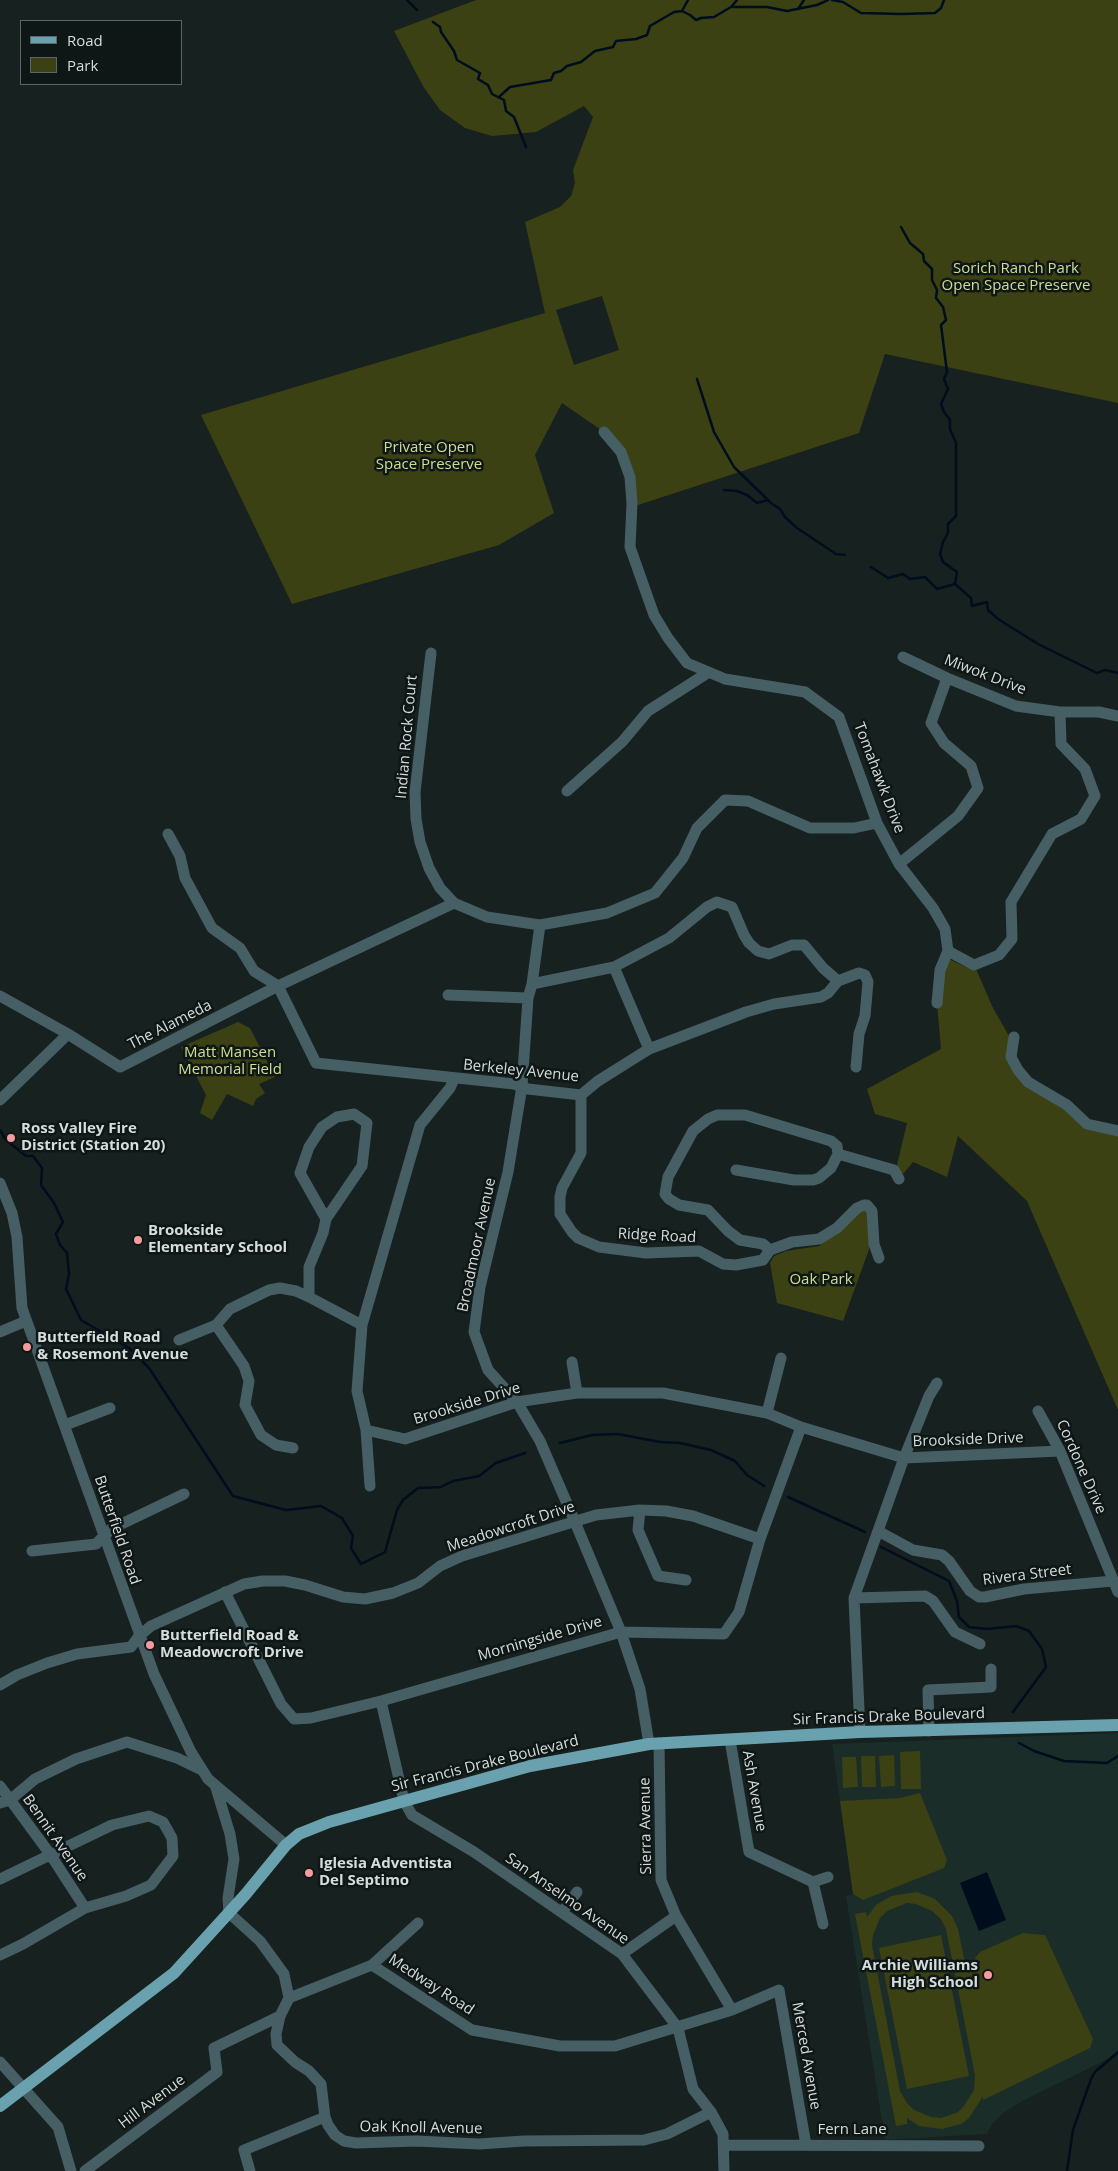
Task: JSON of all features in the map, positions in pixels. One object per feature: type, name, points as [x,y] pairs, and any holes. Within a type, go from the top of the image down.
[{"type":"main road","name":"Sir Francis Drake Boulevard","points":[[0,2106],[174,1973],[229,1913],[286,1845],[299,1834],[316,1826],[530,1766],[654,1744],[860,1732],[1118,1725]]},
{"type":"street","name":"Tomahawk Drive","points":[[604,432],[621,452],[630,476],[632,503],[630,547],[654,615],[668,638],[687,662],[726,679],[805,692],[839,717],[876,823],[899,864],[933,908],[946,929],[948,951]]},
{"type":"street","name":"Indian Rock Court","points":[[431,653],[415,792],[416,819],[420,842],[429,868],[440,888],[454,903]]},
{"type":"street","name":"Miwok Drive","points":[[903,657],[947,678],[1016,706],[1060,712],[1099,712],[1118,716]]},
{"type":"street","points":[[567,791],[622,742],[648,711],[709,672]]},
{"type":"street","points":[[899,864],[958,816],[978,788],[970,766],[944,743],[931,723],[947,678]]},
{"type":"street","points":[[937,1003],[940,970],[948,951],[974,965],[999,955],[1012,939],[1011,902],[1052,834],[1081,819],[1096,796],[1085,769],[1061,744],[1060,712]]},
{"type":"street","points":[[454,903],[487,917],[540,924],[607,913],[655,893],[683,858],[697,828],[725,800],[748,801],[810,828],[854,828],[876,823]]},
{"type":"street","points":[[168,834],[180,856],[185,878],[212,928],[240,948],[254,971],[278,986]]},
{"type":"street","points":[[532,984],[614,967],[670,938],[707,907],[717,902],[732,907],[744,935],[749,943],[758,951],[769,954],[792,944],[804,944],[823,968],[838,982]]},
{"type":"street","name":"The Alameda","points":[[0,996],[68,1034],[120,1067],[278,986],[454,903]]},
{"type":"street","name":"Broadmoor Avenue","points":[[540,924],[532,984],[528,998],[522,1086],[508,1172],[480,1287],[474,1332],[488,1370],[517,1402],[540,1441],[621,1632],[640,1689],[654,1744]]},
{"type":"street","points":[[614,967],[649,1049]]},
{"type":"street","name":"Berkeley Avenue","points":[[278,986],[316,1063],[514,1084],[528,1089],[581,1095],[598,1081],[649,1049],[746,1012],[774,1004],[821,996],[828,993],[838,982],[859,972],[865,976],[868,982],[865,1016],[859,1034],[856,1067]]},
{"type":"street","points":[[448,995],[528,998]]},
{"type":"street","points":[[0,1100],[68,1034]]},
{"type":"street","points":[[1014,1037],[1011,1057],[1018,1070],[1028,1082],[1067,1105],[1088,1124],[1118,1131]]},
{"type":"street","points":[[370,1486],[366,1430],[356,1391],[362,1325],[420,1125],[450,1088],[454,1079]]},
{"type":"street","name":"Ridge Road","points":[[581,1095],[581,1153],[562,1188],[559,1206],[563,1221],[572,1232],[599,1247],[646,1253],[699,1251],[723,1264],[736,1265],[763,1260],[770,1250],[763,1244],[740,1240],[728,1231],[708,1210],[679,1205],[665,1194],[668,1177],[693,1131],[708,1119],[718,1115],[746,1115],[831,1141],[837,1146],[838,1154]]},
{"type":"street","points":[[309,1296],[309,1267],[323,1233],[326,1219],[362,1166],[367,1123],[354,1114],[337,1117],[322,1126],[309,1147],[300,1172],[326,1219]]},
{"type":"street","points":[[736,1170],[808,1181],[819,1178],[828,1171],[838,1154],[894,1170],[899,1179]]},
{"type":"street","name":"Butterfield Road","points":[[0,1183],[12,1213],[17,1237],[22,1308],[26,1321],[154,1674],[202,1770],[216,1788],[286,1845]]},
{"type":"street","points":[[770,1250],[792,1242],[813,1241],[826,1236],[857,1208],[868,1205],[872,1211],[874,1244],[879,1258]]},
{"type":"street","points":[[179,1340],[216,1325],[230,1309],[270,1290],[280,1288],[309,1296],[362,1325]]},
{"type":"street","points":[[0,1332],[26,1321]]},
{"type":"street","points":[[216,1325],[244,1366],[248,1381],[245,1405],[261,1435],[276,1445],[293,1448]]},
{"type":"street","points":[[768,1413],[781,1358]]},
{"type":"street","points":[[572,1362],[577,1393]]},
{"type":"street","points":[[860,1732],[854,1598],[904,1458],[929,1396],[937,1383]]},
{"type":"street","name":"Brookside Drive","points":[[366,1430],[405,1439],[517,1402],[577,1393],[664,1393],[768,1413],[801,1427],[904,1458],[1060,1451]]},
{"type":"street","points":[[65,1425],[110,1408]]},
{"type":"street","name":"Cordone Drive","points":[[1038,1411],[1060,1451],[1116,1586]]},
{"type":"street","name":"Morningside Drive","points":[[225,1592],[281,1704],[294,1719],[311,1718],[382,1700],[621,1632],[724,1634],[739,1612],[760,1539],[801,1427]]},
{"type":"street","points":[[32,1551],[96,1544],[111,1529],[184,1494]]},
{"type":"street","points":[[640,1510],[638,1530],[658,1576],[686,1580]]},
{"type":"street","name":"Meadowcroft Drive","points":[[0,1686],[16,1675],[47,1663],[78,1654],[131,1646],[151,1626],[225,1592],[253,1583],[285,1581],[343,1597],[365,1599],[393,1593],[418,1583],[440,1566],[462,1556],[596,1515],[640,1510],[666,1511],[693,1516],[760,1539]]},
{"type":"street","name":"Rivera Street","points":[[878,1531],[913,1550],[942,1555],[949,1561],[970,1591],[979,1597],[985,1598],[1024,1589],[1116,1586]]},
{"type":"street","points":[[854,1598],[925,1596],[933,1601],[955,1632],[980,1644]]},
{"type":"street","points":[[929,1731],[928,1690],[991,1687],[991,1669]]},
{"type":"street","name":"San Anselmo Avenue","points":[[382,1700],[404,1801],[412,1815],[474,1852],[622,1954],[678,2028],[693,2089],[712,2112],[723,2134],[725,2145],[724,2171]]},
{"type":"street","name":"Ash Avenue","points":[[730,1740],[749,1852],[813,1882]]},
{"type":"street","points":[[5,1802],[35,1779],[76,1759],[127,1742],[177,1758],[202,1770]]},
{"type":"street","name":"Sierra Avenue","points":[[654,1744],[661,1880],[676,1916],[732,2010]]},
{"type":"street","name":"Bennit Avenue","points":[[0,1786],[5,1802],[50,1854],[85,1908]]},
{"type":"street","points":[[216,1788],[230,1834],[234,1859],[228,1898],[229,1913],[260,1941],[284,1974],[289,1998]]},
{"type":"street","points":[[0,1879],[112,1826],[149,1816],[163,1822],[172,1838],[173,1856],[151,1885],[126,1896],[85,1908],[23,1944],[0,1955]]},
{"type":"street","points":[[823,1924],[813,1882],[828,1877]]},
{"type":"street","points":[[562,1912],[577,1892]]},
{"type":"street","points":[[622,1954],[676,1916]]},
{"type":"street","points":[[372,1965],[418,1923]]},
{"type":"street","name":"Medway Road","points":[[289,1998],[372,1965],[472,2030],[560,2046],[615,2046],[678,2028]]},
{"type":"street","name":"Merced Avenue","points":[[678,2028],[732,2010],[779,1990],[806,2144]]},
{"type":"street","name":"Oak Knoll Avenue","points":[[289,1998],[280,2016],[276,2034],[277,2045],[295,2062],[309,2071],[321,2084],[328,2126],[335,2135],[344,2141],[356,2143],[416,2141],[479,2144],[655,2138],[712,2112]]},
{"type":"street","name":"Hill Avenue","points":[[85,2171],[217,2072],[214,2048],[280,2016]]},
{"type":"street","points":[[0,2062],[58,2127],[71,2171]]},
{"type":"street","points":[[250,2171],[244,2150],[325,2117]]},
{"type":"street","name":"Fern Lane","points":[[725,2145],[979,2146]]},
{"type":"shaded area","name":"Archie Williams High School","points":[[1118,1733],[1118,2054],[1024,2100],[1003,2113],[992,2124],[987,2134],[885,2140],[846,1896],[853,1894],[832,1744]]},
{"type":"green space","points":[[476,0],[1118,0],[1118,403],[885,354],[859,433],[632,507],[630,477],[604,432],[562,403],[535,455],[554,513],[499,545],[292,604],[201,415],[545,313],[525,222],[560,207],[571,196],[575,183],[573,170],[593,117],[584,106],[536,132],[492,136],[465,128],[440,110],[423,86],[394,31]],"holes":[[[602,296],[619,350],[574,365],[556,310]]]},
{"type":"green space","points":[[951,960],[968,968],[976,969],[993,1008],[1013,1043],[1018,1070],[1082,1120],[1118,1131],[1118,1410],[1027,1201],[958,1136],[947,1177],[913,1162],[903,1174],[896,1169],[907,1123],[875,1114],[867,1089],[941,1049],[937,1003],[946,961]]},
{"type":"green space","name":"Matt Mansen Memorial Field","points":[[238,1022],[250,1028],[275,1077],[259,1084],[265,1093],[256,1099],[253,1106],[227,1094],[212,1120],[200,1113],[206,1095],[181,1047]]},
{"type":"green space","name":"Oak Park","points":[[864,1205],[868,1210],[871,1244],[843,1321],[777,1303],[770,1263],[774,1256],[786,1251],[819,1246]]},
{"type":"green space","points":[[920,1751],[921,1789],[901,1789],[900,1752]]},
{"type":"green space","points":[[894,1755],[895,1786],[881,1787],[879,1756]]},
{"type":"green space","points":[[861,1756],[875,1756],[876,1787],[862,1787]]},
{"type":"green space","points":[[842,1757],[856,1757],[858,1787],[843,1788]]},
{"type":"green space","points":[[920,1793],[947,1860],[944,1868],[863,1900],[853,1894],[840,1801],[900,1798]]},
{"type":"green space","points":[[917,1892],[935,1899],[952,1916],[958,1929],[966,1969],[980,1952],[1023,1933],[1045,1935],[1093,2039],[1090,2048],[983,2100],[983,2096],[969,2118],[961,2124],[942,2129],[919,2126],[907,2118],[907,2124],[896,2126],[855,1914],[866,1912],[867,1917],[876,1905],[891,1896]],"holes":[[[907,1903],[916,1904],[932,1911],[941,1919],[946,1929],[975,2075],[974,2090],[964,2106],[958,2112],[941,2118],[931,2117],[914,2110],[900,2091],[872,1945],[873,1935],[880,1918],[887,1911]]]},
{"type":"green space","points":[[941,1935],[969,2076],[907,2089],[879,1948]]},
{"type":"water","points":[[987,1872],[1006,1920],[979,1931],[960,1883]]},
{"type":"waterway","points":[[407,0],[417,10]]},
{"type":"waterway","points":[[682,11],[688,0]]},
{"type":"waterway","points":[[732,6],[737,0]]},
{"type":"waterway","points":[[798,9],[804,0]]},
{"type":"waterway","points":[[500,96],[510,87],[551,80],[554,73],[561,71],[567,66],[581,62],[595,51],[613,47],[616,41],[636,39],[647,35],[650,26],[674,12],[682,11],[696,20],[714,17],[731,7],[767,7],[787,11],[817,5],[828,0]]},
{"type":"waterway","points":[[832,0],[843,2],[861,13],[901,14],[935,13],[941,8],[944,0]]},
{"type":"waterway","points":[[433,22],[440,27],[457,60],[480,73],[478,79],[488,85],[492,94],[504,100],[506,111],[514,117],[526,147]]},
{"type":"waterway","points":[[901,227],[910,243],[923,254],[924,261],[932,269],[932,280],[937,290],[936,298],[943,307],[946,320],[941,325],[947,372],[944,379],[948,389],[941,404],[950,420],[950,429],[956,443],[956,516],[948,524],[948,533],[940,554],[943,562],[957,572],[955,584],[971,598],[972,606],[987,602],[988,610],[998,619],[1038,644],[1097,673],[1105,670],[1118,673]]},
{"type":"waterway","points":[[697,379],[714,432],[734,467],[771,503],[780,509],[785,517],[797,528],[836,554],[845,555]]},
{"type":"waterway","points":[[724,490],[737,491],[747,495],[757,503],[768,500]]},
{"type":"waterway","points":[[871,567],[888,578],[903,574],[910,579],[925,577],[937,589],[955,584]]},
{"type":"waterway","points":[[0,1130],[6,1140],[26,1156],[33,1156],[42,1168],[41,1185],[54,1203],[63,1222],[56,1234],[60,1245],[67,1253],[69,1274],[66,1289],[81,1320],[129,1348],[149,1368],[233,1496],[286,1510],[321,1506],[342,1518],[353,1536],[351,1548],[361,1564],[385,1552],[397,1510],[403,1500],[418,1488],[441,1487],[453,1481],[479,1476],[496,1463],[525,1453]]},
{"type":"waterway","points":[[560,1443],[592,1435],[618,1434],[660,1442],[680,1443],[711,1450],[735,1461],[747,1475],[764,1486]]},
{"type":"waterway","points":[[788,1497],[865,1532]]},
{"type":"waterway","points":[[881,1547],[949,1581],[957,1601],[959,1617],[969,1627],[987,1629],[1016,1626],[1029,1631],[1042,1649],[1046,1667],[1013,1712]]},
{"type":"waterway","points":[[1019,1743],[1034,1751],[1064,1761],[1107,1763],[1118,1756]]},
{"type":"waterway","points":[[1067,2171],[1073,2130],[1091,2079],[1095,2072],[1118,2052]]},
{"type":"place","name":"Ross Valley Fire District (Station 20)","points":[[11,1138]]},
{"type":"place","name":"Brookside Elementary School","points":[[138,1240]]},
{"type":"place","name":"Butterfield Road & Rosemont Avenue","points":[[27,1347]]},
{"type":"place","name":"Butterfield Road & Meadowcroft Drive","points":[[150,1645]]},
{"type":"place","name":"Iglesia Adventista Del Septimo","points":[[309,1873]]},
{"type":"place","name":"Archie Williams High School","points":[[988,1975]]},
{"type":"park label","name":"Sorich Ranch Park Open Space Preserve","points":[[1016,278]]},
{"type":"park label","name":"Private Open Space Preserve","points":[[429,456]]}]
